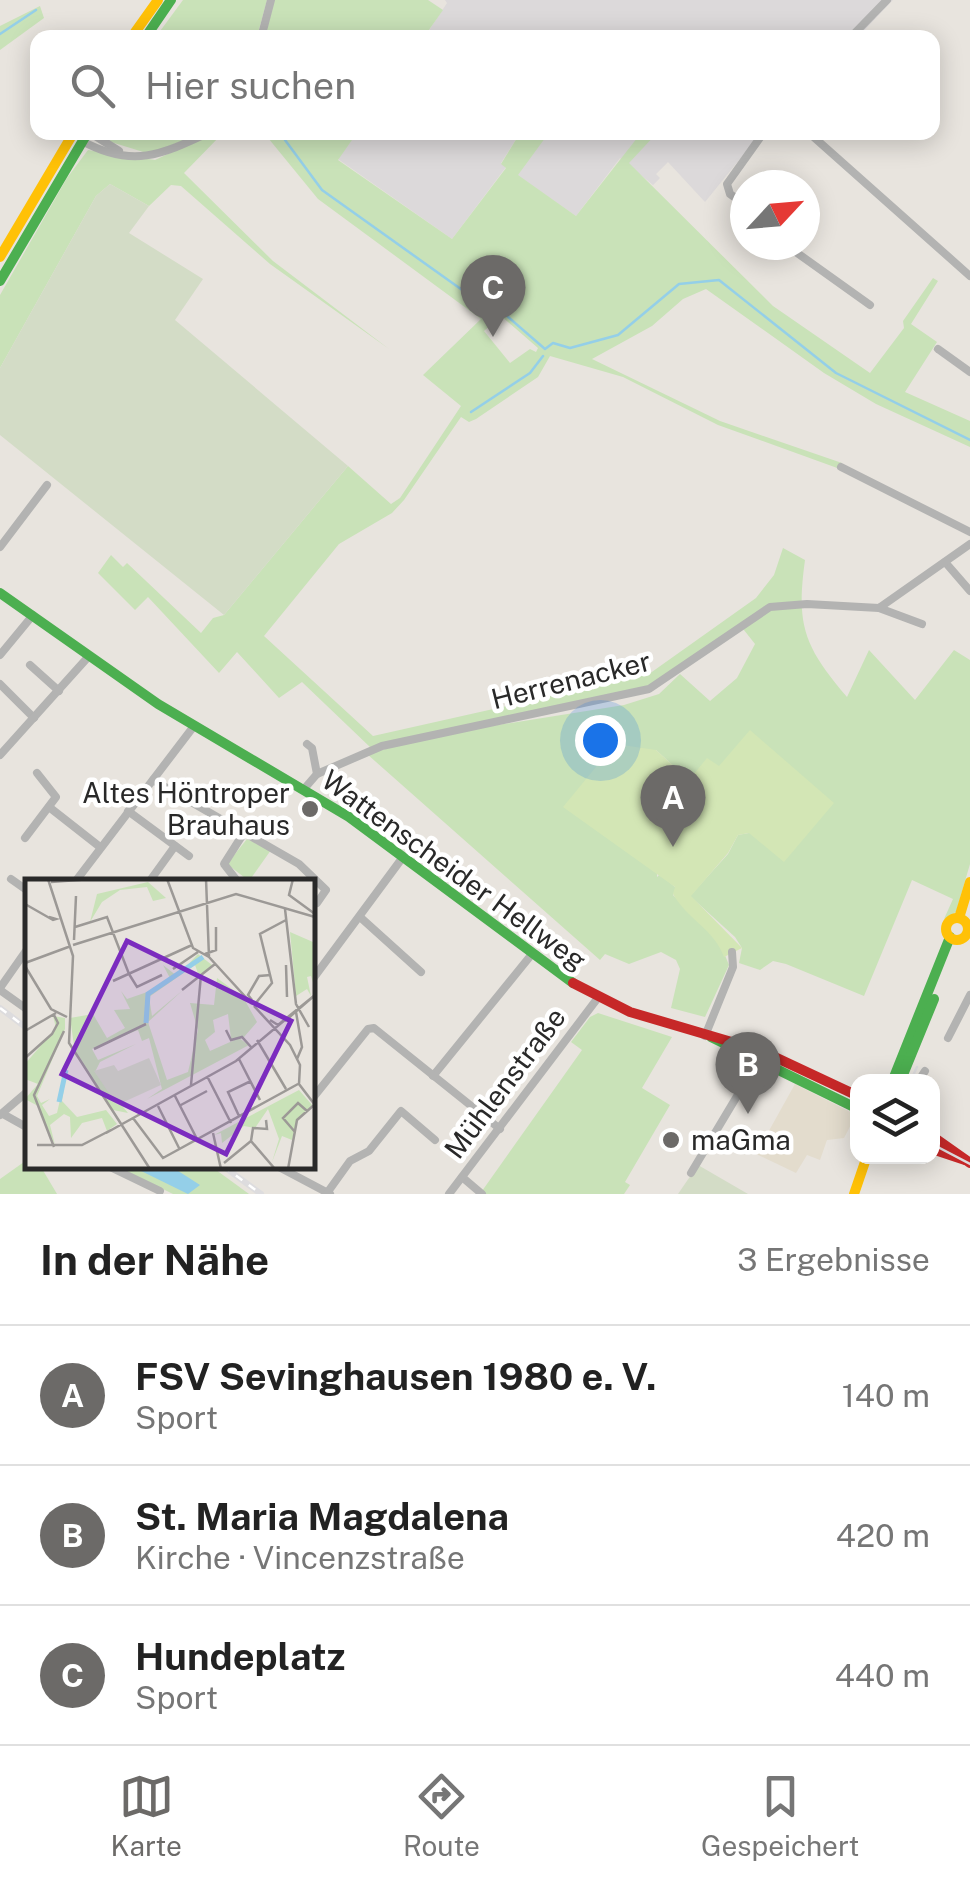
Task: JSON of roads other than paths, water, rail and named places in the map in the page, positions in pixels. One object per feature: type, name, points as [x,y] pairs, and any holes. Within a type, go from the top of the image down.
[{"type":"main road","points":[[137,30],[158,0]]},
{"type":"main road","points":[[150,30],[171,0]]},
{"type":"main road","points":[[0,257],[78,140]]},
{"type":"main road","points":[[0,282],[79,140]]},
{"type":"main road","name":"Wattenscheider Hellweg","points":[[0,590],[194,726],[304,790],[403,857],[597,998],[850,1090]]},
{"type":"main road","points":[[903,1074],[953,938],[946,925],[959,918],[970,882]]},
{"type":"main road","points":[[895,1074],[953,938],[969,932],[959,918]]},
{"type":"main road","name":"Wattenscheider Hellweg","points":[[761,1056],[850,1105]]},
{"type":"main road","points":[[890,1074],[898,1064]]},
{"type":"main road","points":[[940,1142],[968,1162]]},
{"type":"main road","points":[[940,1152],[968,1162]]},
{"type":"main road","points":[[853,1194],[862,1164]]},
{"type":"street","points":[[263,30],[271,0]]},
{"type":"street","points":[[858,30],[887,0]]},
{"type":"street","points":[[95,140],[123,153],[154,157],[192,140]]},
{"type":"street","points":[[737,170],[758,140]]},
{"type":"street","points":[[817,140],[970,276]]},
{"type":"street","points":[[807,260],[870,306]]},
{"type":"street","points":[[938,349],[970,372]]},
{"type":"street","points":[[841,467],[970,532]]},
{"type":"street","points":[[0,547],[48,486]]},
{"type":"street","points":[[880,608],[970,544]]},
{"type":"street","points":[[945,562],[970,592]]},
{"type":"street","name":"Herrenacker","points":[[304,790],[317,774],[382,746],[649,690],[770,607],[807,604],[880,608],[922,624]]},
{"type":"street","points":[[0,655],[30,612]]},
{"type":"street","points":[[0,755],[89,656]]},
{"type":"street","points":[[30,666],[59,692]]},
{"type":"street","points":[[0,684],[34,718]]},
{"type":"street","points":[[77,879],[194,726]]},
{"type":"street","points":[[307,744],[312,748],[317,774]]},
{"type":"street","points":[[24,838],[56,797],[38,774]]},
{"type":"street","points":[[153,780],[300,864],[326,890],[317,904]]},
{"type":"street","points":[[49,807],[100,847]]},
{"type":"street","points":[[128,811],[189,856]]},
{"type":"street","points":[[236,879],[224,864],[244,832]]},
{"type":"street","points":[[150,879],[174,846]]},
{"type":"street","points":[[315,976],[403,857]]},
{"type":"street","points":[[12,879],[25,889]]},
{"type":"street","points":[[360,917],[421,972]]},
{"type":"street","points":[[25,952],[0,988],[25,1008]]},
{"type":"street","points":[[708,1036],[733,967],[732,952]]},
{"type":"street","points":[[433,1076],[532,954]]},
{"type":"street","points":[[948,1038],[970,995]]},
{"type":"street","name":"Mühlenstraße","points":[[449,1194],[597,998]]},
{"type":"street","points":[[315,1095],[370,1028],[500,1129]]},
{"type":"street","points":[[690,1173],[761,1056]]},
{"type":"street","points":[[923,1074],[925,1070]]},
{"type":"street","points":[[25,1094],[2,1114],[25,1126]]},
{"type":"street","points":[[283,1169],[329,1193],[350,1161],[369,1151],[400,1111],[436,1140]]},
{"type":"street","points":[[114,1169],[160,1190]]},
{"type":"street","points":[[462,1178],[482,1194]]},
{"type":"water","points":[[137,1169],[175,1169],[200,1185],[188,1194]]},
{"type":"waterway","points":[[0,34],[36,10]]},
{"type":"waterway","points":[[285,140],[322,190],[486,307]]},
{"type":"waterway","points":[[491,302],[545,349],[553,343],[570,348],[618,335],[679,284],[719,280],[836,373],[970,440]]},
{"type":"waterway","points":[[471,412],[530,373],[543,356]]},
{"type":"tram line","points":[[914,1074],[917,1067]]},
{"type":"tram line","points":[[940,1148],[970,1164]]},
{"type":"railway","points":[[0,1008],[25,1027]]},
{"type":"railway","points":[[227,1169],[261,1194]]},
{"type":"place","name":"Hundeplatz","points":[[493,337]]},
{"type":"place","name":"Altes Höntroper Brauhaus","points":[[310,809]]},
{"type":"place","name":"FSV Sevinghausen 1980 e. V.","points":[[673,847]]},
{"type":"place","name":"St. Maria Magdalena","points":[[748,1114]]},
{"type":"place","name":"maGma","points":[[671,1140]]}]
